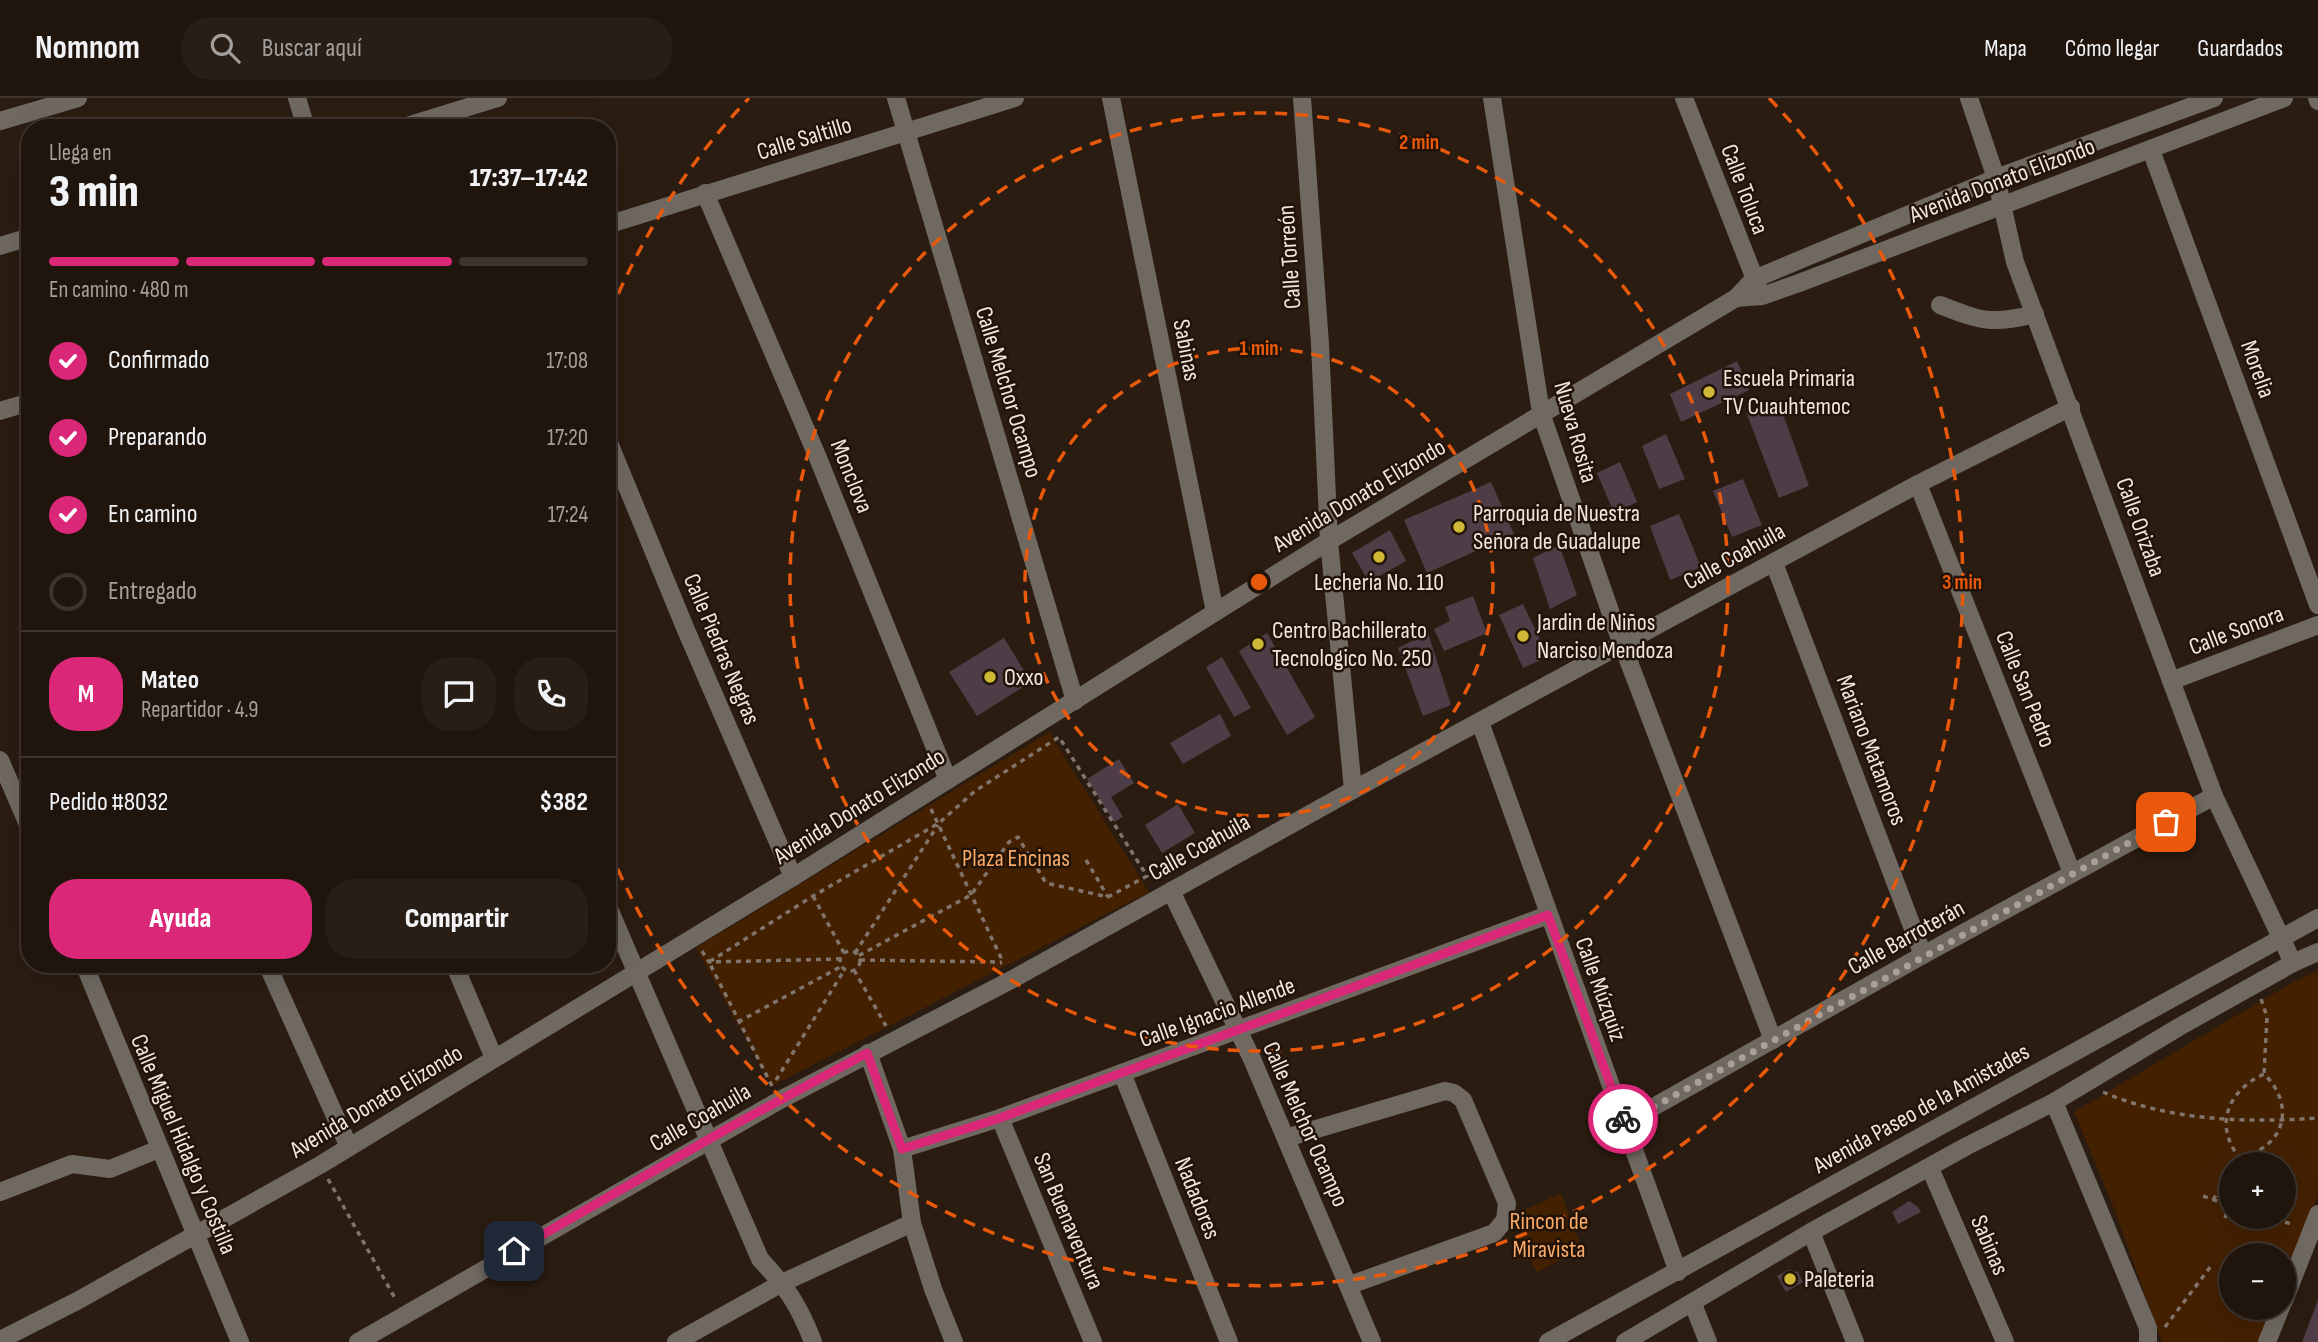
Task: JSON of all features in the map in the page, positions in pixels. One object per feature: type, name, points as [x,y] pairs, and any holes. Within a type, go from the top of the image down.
[{"type":"street","points":[[0,121],[78,98]]},
{"type":"street","points":[[297,98],[303,119]]},
{"type":"street","points":[[429,119],[498,98]]},
{"type":"street","name":"Calle Melchor Ocampo","points":[[896,98],[1075,701]]},
{"type":"street","name":"Calle Saltillo","points":[[616,222],[1015,98]]},
{"type":"street","name":"Sabinas","points":[[1111,98],[1215,612]]},
{"type":"street","name":"Calle Torreón","points":[[1303,98],[1320,344],[1329,541],[1353,790]]},
{"type":"street","name":"Nueva Rosita","points":[[1492,98],[1541,413],[1622,645],[1773,1040]]},
{"type":"street","name":"Calle Toluca","points":[[1684,98],[1762,296]]},
{"type":"street","name":"Calle Orizaba","points":[[1969,98],[1996,178],[2015,262],[2214,796],[2293,963]]},
{"type":"street","name":"Avenida Donato Elizondo","points":[[0,1340],[77,1301],[320,1165],[793,877],[1329,541],[1736,298],[1754,279],[1996,178],[2214,98]]},
{"type":"street","name":"Avenida Donato Elizondo","points":[[1736,298],[1762,296],[2284,98]]},
{"type":"street","name":"Morelia","points":[[2151,150],[2318,605]]},
{"type":"street","name":"Monclova","points":[[705,193],[818,458],[948,780]]},
{"type":"street","points":[[0,246],[21,240]]},
{"type":"street","points":[[1940,305],[1968,317],[1995,322],[2035,314]]},
{"type":"street","points":[[0,411],[21,405]]},
{"type":"street","name":"Calle Coahuila","points":[[358,1342],[708,1140],[867,1053],[1011,980],[1353,790],[1918,484],[2071,407]]},
{"type":"street","name":"Calle Piedras Negras","points":[[616,460],[793,877]]},
{"type":"street","name":"Calle San Pedro","points":[[1918,484],[2072,873]]},
{"type":"street","name":"Mariano Matamoros","points":[[1774,563],[1923,955]]},
{"type":"street","name":"Calle Sonora","points":[[2171,681],[2318,625]]},
{"type":"street","name":"Calle Múzquiz","points":[[1479,722],[1678,1272]]},
{"type":"street","points":[[0,760],[21,808]]},
{"type":"street","name":"Calle Barroterán","points":[[1625,1123],[1923,955],[2214,796]]},
{"type":"street","name":"Calle Melchor Ocampo","points":[[1171,891],[1252,1059],[1372,1342]]},
{"type":"street","name":"Calle Ignacio Allende","points":[[902,1149],[1000,1118],[1548,915]]},
{"type":"street","name":"Avenida Paseo de la Amistades","points":[[1548,1342],[1727,1246],[1797,1204],[2318,918]]},
{"type":"street","points":[[616,925],[760,1259],[782,1283],[800,1310],[813,1342]]},
{"type":"street","points":[[1626,1342],[1811,1232],[1967,1146],[2054,1102],[2255,984],[2318,952]]},
{"type":"street","name":"Calle Miguel Hidalgo y Costilla","points":[[88,973],[240,1342]]},
{"type":"street","points":[[271,973],[349,1147]]},
{"type":"street","points":[[458,973],[494,1058]]},
{"type":"street","points":[[867,1053],[902,1149],[912,1223],[933,1289],[954,1342]]},
{"type":"street","name":"Nadadores","points":[[1122,1073],[1229,1342]]},
{"type":"street","points":[[1286,1138],[1445,1091],[1464,1100],[1507,1203],[1505,1220],[1494,1233],[1350,1286]]},
{"type":"street","points":[[2054,1102],[2148,1328],[2148,1339]]},
{"type":"street","name":"San Buenaventura","points":[[1000,1118],[1093,1342]]},
{"type":"street","points":[[1950,1120],[1967,1146]]},
{"type":"street","points":[[0,1192],[72,1164],[110,1169],[159,1149]]},
{"type":"street","name":"Sabinas","points":[[1930,1168],[2005,1342]]},
{"type":"street","points":[[2296,1270],[2315,1222]]},
{"type":"street","points":[[676,1342],[782,1283],[912,1223]]},
{"type":"street","points":[[1811,1232],[1855,1342]]},
{"type":"street","points":[[1727,1246],[1744,1272]]},
{"type":"street","points":[[1693,1304],[1708,1342]]},
{"type":"street","points":[[2267,1342],[2276,1320]]},
{"type":"path","points":[[709,962],[813,896],[939,823],[975,791],[1059,737],[1147,876],[1108,897],[1046,883],[1018,836],[1009,842],[971,895],[858,956]]},
{"type":"path","points":[[939,823],[1003,962]]},
{"type":"path","points":[[885,1024],[854,970],[858,956],[939,823]]},
{"type":"path","points":[[1086,860],[1108,897]]},
{"type":"path","points":[[813,896],[844,953],[858,956],[1003,962]]},
{"type":"path","points":[[772,1086],[843,968],[841,959],[844,953]]},
{"type":"path","points":[[709,962],[841,959]]},
{"type":"path","points":[[709,962],[772,1086]]},
{"type":"path","points":[[991,968],[1003,962]]},
{"type":"path","points":[[738,1022],[843,968],[854,970]]},
{"type":"path","points":[[2255,984],[2267,1017],[2264,1074],[2280,1097],[2282,1120],[2276,1136],[2259,1152]]},
{"type":"path","points":[[2236,1152],[2229,1139],[2227,1118],[2237,1091],[2264,1074]]},
{"type":"path","points":[[772,1086],[783,1080]]},
{"type":"path","points":[[2090,1080],[2106,1094],[2146,1107],[2183,1114],[2282,1120],[2318,1118]]},
{"type":"path","points":[[320,1165],[405,1315]]},
{"type":"path","points":[[2213,1200],[2219,1191]]},
{"type":"path","points":[[2203,1196],[2219,1202]]},
{"type":"path","points":[[2296,1220],[2315,1222]]},
{"type":"path","points":[[2148,1339],[2167,1326],[2211,1266]]},
{"type":"green space","name":"Plaza Encinas","points":[[1049,732],[1149,892],[772,1086],[696,948]]},
{"type":"green space","points":[[2318,971],[2318,1195],[2296,1251],[2296,1243],[2219,1243],[2219,1320],[2268,1320],[2259,1342],[2162,1342],[2112,1203],[2074,1112],[2293,982]]},
{"type":"green space","name":"Rincon de Miravista","points":[[1561,1193],[1582,1249],[1537,1272],[1520,1239],[1524,1210]]},
{"type":"building","name":"Escuela Primaria TV Cuauhtemoc","points":[[1737,361],[1749,390],[1681,422],[1670,394]]},
{"type":"building","points":[[1778,400],[1809,486],[1779,498],[1746,412]]},
{"type":"building","points":[[1666,434],[1685,479],[1659,489],[1642,446]]},
{"type":"building","points":[[1620,462],[1637,502],[1614,513],[1597,473]]},
{"type":"building","points":[[1743,479],[1762,525],[1732,537],[1713,491]]},
{"type":"building","name":"Parroquia de Nuestra Señora de Guadalupe","points":[[1491,482],[1514,534],[1427,573],[1404,520]]},
{"type":"building","points":[[1679,514],[1701,567],[1670,580],[1650,526]]},
{"type":"building","name":"Lecheria No. 110","points":[[1390,530],[1406,561],[1369,582],[1352,553]]},
{"type":"building","points":[[1559,545],[1577,595],[1550,609],[1533,558]]},
{"type":"building","points":[[1473,596],[1487,633],[1444,651],[1434,629],[1450,621],[1445,607]]},
{"type":"building","name":"Jardin de Niños Narciso Mendoza","points":[[1523,604],[1548,657],[1523,668],[1499,615]]},
{"type":"building","points":[[1267,633],[1315,717],[1287,735],[1239,651]]},
{"type":"building","points":[[1428,633],[1451,705],[1423,716],[1398,648]]},
{"type":"building","name":"Oxxo","points":[[1004,638],[1031,682],[977,716],[949,672]]},
{"type":"building","points":[[1222,657],[1251,708],[1234,717],[1206,667]]},
{"type":"building","points":[[1220,714],[1231,736],[1183,764],[1170,743]]},
{"type":"building","points":[[1119,759],[1134,783],[1111,797],[1123,817],[1114,822],[1087,779]]},
{"type":"building","points":[[1178,804],[1195,833],[1162,853],[1145,825]]},
{"type":"building","points":[[1909,1201],[1921,1212],[1898,1224],[1892,1212]]},
{"type":"building","name":"Paleteria","points":[[1788,1270],[1798,1272],[1803,1282],[1786,1292],[1777,1276]]},
{"type":"building","points":[[2318,1300],[2318,1342],[2302,1342]]},
{"type":"way so far","points":[[1623,1119],[1625,1123],[2166,822]]},
{"type":"place","name":"Escuela Primaria TV Cuauhtemoc","points":[[1709,392]]},
{"type":"place","name":"Parroquia de Nuestra Señora de Guadalupe","points":[[1459,527]]},
{"type":"place","name":"Lecheria No. 110","points":[[1379,557]]},
{"type":"place","name":"Jardin de Niños Narciso Mendoza","points":[[1523,636]]},
{"type":"place","name":"Centro Bachillerato Tecnologico No. 250","points":[[1258,644]]},
{"type":"place","name":"Oxxo","points":[[990,677]]},
{"type":"place","name":"Paleteria","points":[[1790,1279]]},
{"type":"route","points":[[514,1251],[732,1126],[867,1053],[902,1149],[1000,1118],[1548,915],[1623,1119]]}]
